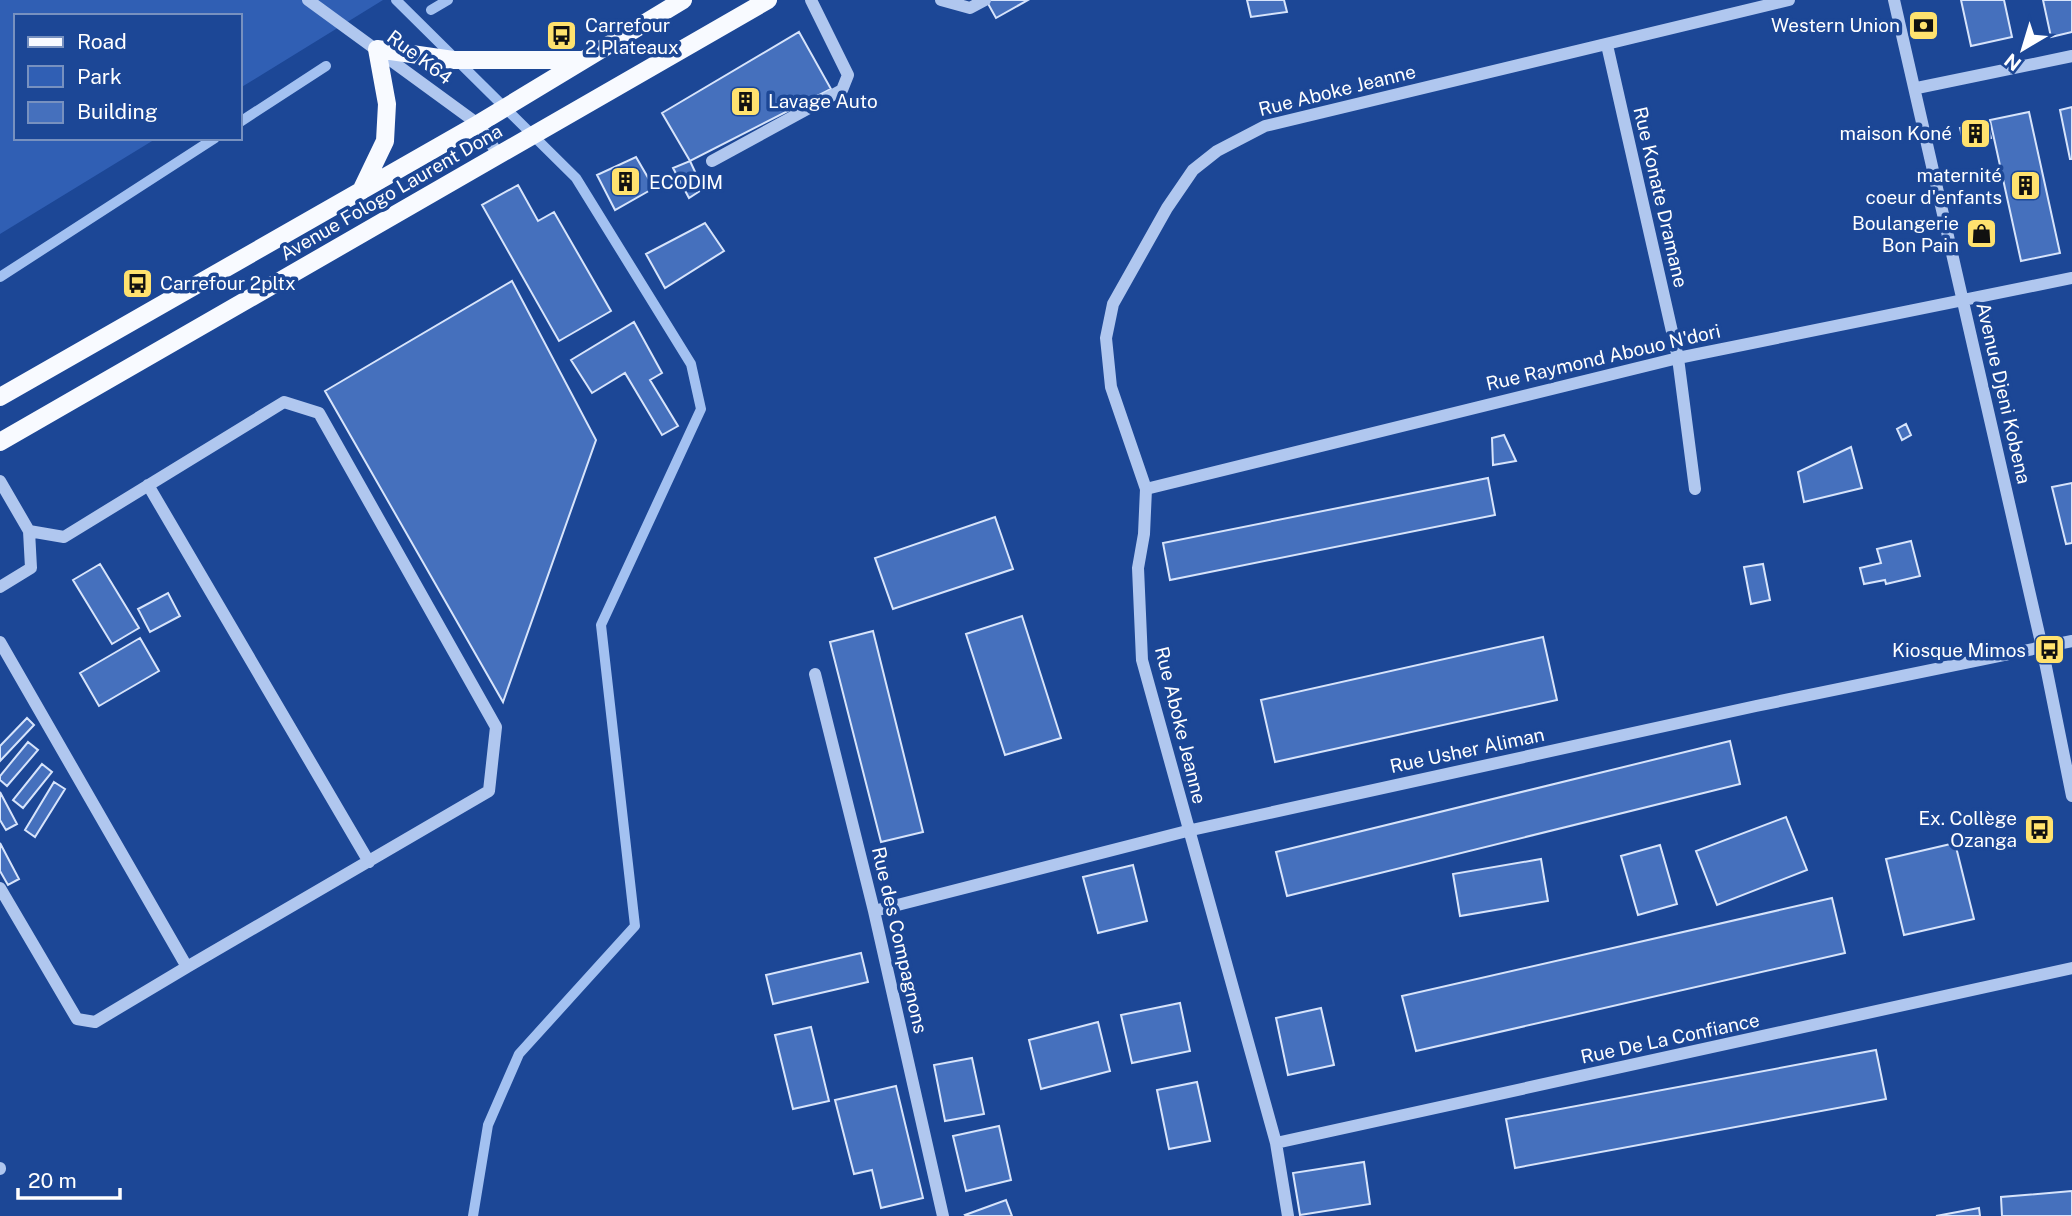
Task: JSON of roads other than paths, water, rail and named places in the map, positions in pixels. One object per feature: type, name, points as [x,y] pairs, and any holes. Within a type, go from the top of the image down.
[{"type":"main road","name":"Avenue Fologo Laurent Dona","points":[[0,397],[478,124],[683,0]]},
{"type":"main road","name":"Avenue Fologo Laurent Dona","points":[[0,442],[768,0]]},
{"type":"main road","points":[[360,191],[385,141],[387,104],[377,49],[453,60],[585,60]]},
{"type":"street","points":[[712,161],[842,90],[848,75],[811,0]]},
{"type":"street","points":[[941,0],[970,8],[985,0]]},
{"type":"street","name":"Rue Aboke Jeanne","points":[[1288,1216],[1276,1143],[1187,831],[1142,660],[1138,568],[1144,534],[1146,489],[1111,387],[1106,338],[1113,304],[1167,208],[1193,170],[1217,151],[1265,126],[1607,46],[1789,0]]},
{"type":"street","name":"Avenue Djeni Kobena","points":[[1894,0],[1917,88],[2042,647],[2072,796]]},
{"type":"street","name":"Rue K64","points":[[315,2],[478,124],[498,154]]},
{"type":"street","name":"Rue Konate Dramane","points":[[1607,46],[1678,358],[1695,489]]},
{"type":"street","points":[[1917,88],[2072,56]]},
{"type":"street","name":"Rue Raymond Abouo N'dori","points":[[1146,489],[1678,358],[1962,298],[2072,278]]},
{"type":"street","points":[[0,888],[77,1019],[95,1022],[489,791],[496,727],[319,412],[284,402],[64,537],[29,531]]},
{"type":"street","points":[[0,481],[29,531],[31,568],[0,587]]},
{"type":"street","points":[[148,485],[369,862]]},
{"type":"street","name":"Rue Usher Aliman","points":[[874,911],[1187,831],[2072,641]]},
{"type":"street","points":[[0,642],[187,967]]},
{"type":"street","name":"Rue des Compagnons","points":[[815,674],[874,911],[943,1216]]},
{"type":"street","name":"Rue De La Confiance","points":[[1276,1143],[2072,968]]},
{"type":"waterway","points":[[396,0],[576,178],[691,364],[701,409],[601,625],[635,926],[519,1054],[488,1125],[473,1216]]},
{"type":"waterway","points":[[431,10],[448,0]]},
{"type":"waterway","points":[[242,121],[326,66]]},
{"type":"waterway","points":[[0,277],[212,140]]},
{"type":"place","name":"Western Union","points":[[1923,25]]},
{"type":"place","name":"Carrefour 2 Plateaux","points":[[562,36]]},
{"type":"place","name":"Lavage Auto","points":[[745,101]]},
{"type":"place","name":"maison Koné","points":[[1975,133]]},
{"type":"place","name":"ECODIM","points":[[626,182]]},
{"type":"place","name":"maternité coeur d'enfants","points":[[2025,186]]},
{"type":"place","name":"Boulangerie Bon Pain","points":[[1982,234]]},
{"type":"place","name":"Carrefour 2pltx","points":[[137,283]]},
{"type":"place","name":"Kiosque Mimos","points":[[2049,650]]},
{"type":"place","name":"Ex. Collège Ozanga","points":[[2040,829]]}]
